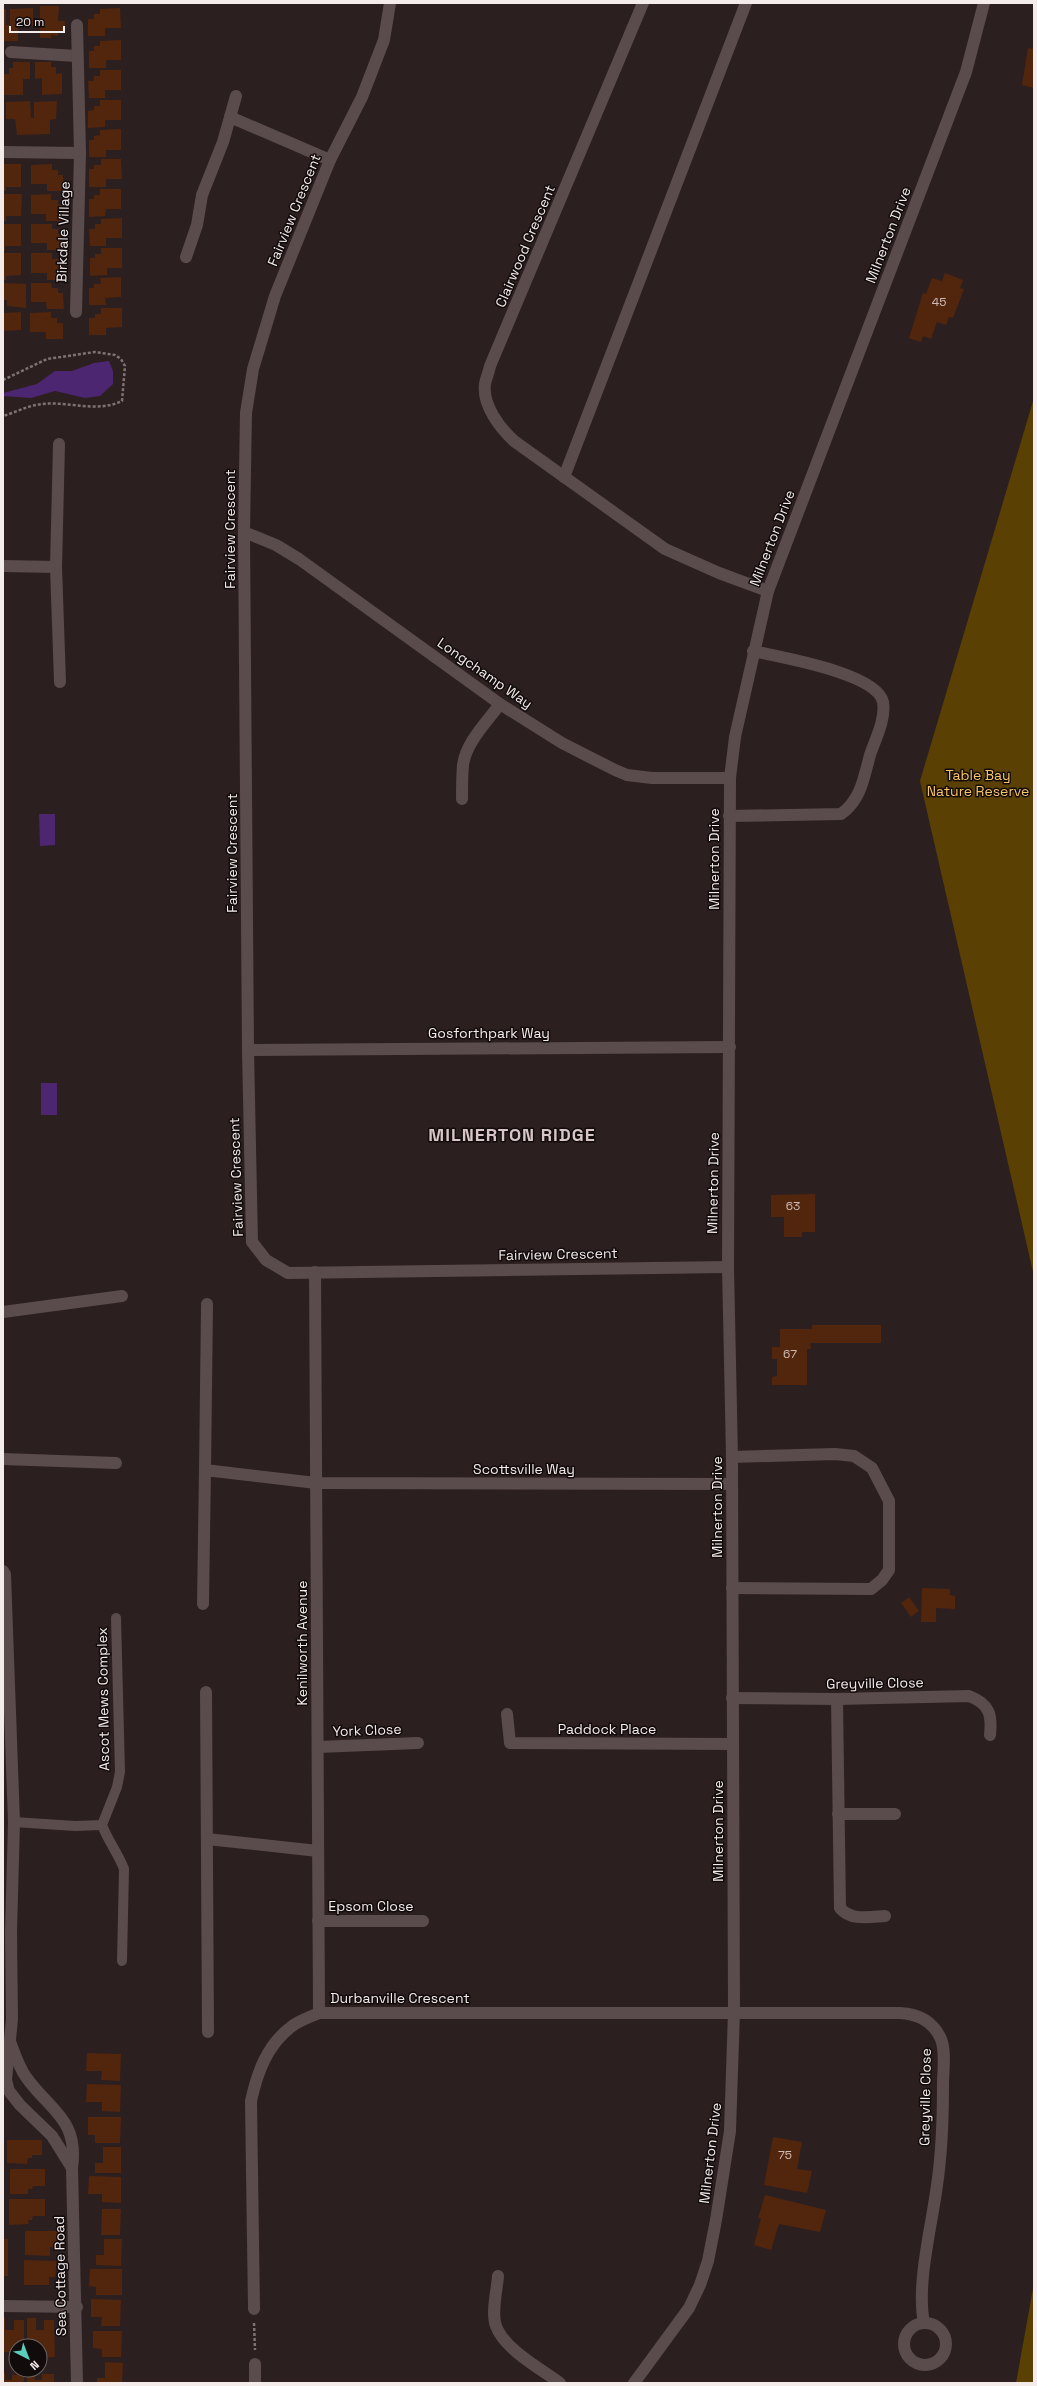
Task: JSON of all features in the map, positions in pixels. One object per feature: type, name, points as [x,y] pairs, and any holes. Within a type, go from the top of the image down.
[{"type":"street","name":"Fairview Crescent","points":[[390,3],[384,40],[362,97],[330,160],[275,296],[252,369],[246,413],[244,532],[248,1050],[252,1242],[266,1260],[288,1273],[728,1267]]},
{"type":"street","name":"Clairwood Crescent","points":[[643,3],[490,366],[484,385],[488,401],[500,428],[514,441],[665,549],[719,573],[768,591]]},
{"type":"street","points":[[564,477],[746,3]]},
{"type":"street","name":"Milnerton Drive","points":[[634,2383],[689,2308],[700,2285],[708,2261],[729,2138],[734,2012],[732,1457],[728,1267],[730,1047],[729,816],[730,778],[735,737],[753,651],[768,591],[964,79],[984,3]]},
{"type":"street","name":"Birkdale Village","points":[[76,312],[80,153],[77,25]]},
{"type":"street","points":[[11,52],[77,56]]},
{"type":"street","points":[[186,257],[197,225],[202,195],[223,142],[236,96]]},
{"type":"street","points":[[230,117],[330,160]]},
{"type":"street","points":[[3,152],[80,153]]},
{"type":"street","points":[[58,444],[56,567],[60,682]]},
{"type":"street","name":"Longchamp Way","points":[[244,532],[276,545],[299,559],[500,704],[562,743],[627,775],[652,778],[730,778]]},
{"type":"street","points":[[3,566],[56,567]]},
{"type":"street","points":[[729,816],[842,814],[857,800],[882,717],[883,702],[877,691],[867,684],[816,665],[753,651]]},
{"type":"street","points":[[462,799],[464,763],[468,750],[476,736],[500,704]]},
{"type":"street","name":"Gosforthpark Way","points":[[248,1050],[730,1047]]},
{"type":"street","name":"Kenilworth Avenue","points":[[315,1272],[319,2013]]},
{"type":"street","points":[[3,1312],[122,1296]]},
{"type":"street","points":[[203,1604],[207,1304]]},
{"type":"street","points":[[732,1457],[835,1454],[854,1456],[872,1468],[889,1501],[889,1570],[882,1580],[870,1589],[732,1588]]},
{"type":"street","points":[[3,1459],[116,1462]]},
{"type":"street","name":"Scottsville Way","points":[[205,1470],[316,1483],[732,1484]]},
{"type":"street","name":"Sea Cottage Road","points":[[3,1571],[5,1574],[7,1717],[14,1822],[10,1932],[12,2018],[11,2042],[6,2080],[9,2091],[20,2105],[52,2136],[72,2168]]},
{"type":"street","points":[[206,1692],[208,2032]]},
{"type":"street","name":"Greyville Close","points":[[732,1698],[837,1699],[969,1696],[986,1707],[991,1717],[990,1735]]},
{"type":"street","points":[[837,1699],[840,1908],[848,1915],[855,1917],[885,1916]]},
{"type":"street","name":"Paddock Place","points":[[507,1714],[510,1743],[733,1744]]},
{"type":"street","name":"York Close","points":[[318,1747],[418,1743]]},
{"type":"street","points":[[838,1814],[895,1814]]},
{"type":"street","points":[[207,1839],[318,1851]]},
{"type":"street","name":"Epsom Close","points":[[318,1921],[423,1921]]},
{"type":"street","points":[[3,1949],[10,1932]]},
{"type":"street","name":"Greyville Close","points":[[734,2012],[916,2014],[931,2026],[940,2039],[943,2052],[943,2100],[938,2183],[921,2289],[921,2308],[924,2323]]},
{"type":"street","name":"Durbanville Crescent","points":[[254,2309],[250,2101],[257,2074],[266,2054],[291,2027],[319,2013],[734,2012]]},
{"type":"street","points":[[3,2029],[12,2018]]},
{"type":"street","name":"Sea Cottage Road","points":[[11,2042],[20,2068],[49,2102],[72,2135],[75,2150],[72,2168],[77,2383]]},
{"type":"street","points":[[498,2276],[495,2316],[496,2326],[500,2333],[514,2349],[560,2383]]},
{"type":"street","points":[[3,2306],[76,2307]]},
{"type":"street","points":[[255,2364],[255,2383]]},
{"type":"lane","name":"Ascot Mews Complex","points":[[102,1825],[117,1787],[120,1772],[116,1618]]},
{"type":"lane","points":[[14,1822],[75,1826],[102,1825],[108,1842],[119,1856],[124,1869],[122,1961]]},
{"type":"path","points":[[3,380],[46,359],[95,352],[114,355],[121,359],[125,366],[124,396],[122,401],[109,407],[63,403],[35,405],[3,416]]},
{"type":"path","points":[[254,2309],[255,2364]]},
{"type":"green space","name":"Table Bay Nature Reserve","points":[[1034,398],[1034,1276],[920,781]]},
{"type":"green space","points":[[1034,2283],[1034,2383],[1016,2383]]},
{"type":"shaded area","points":[[109,361],[113,371],[113,384],[100,396],[85,398],[55,391],[31,398],[3,396],[3,393],[37,384],[55,371],[72,371],[94,363]]},
{"type":"shaded area","points":[[39,814],[55,814],[55,845],[40,846]]},
{"type":"shaded area","points":[[41,1083],[57,1083],[57,1115],[41,1115]]},
{"type":"building","points":[[40,6],[59,6],[58,21],[65,21],[64,32],[58,32],[58,36],[51,35],[51,38],[40,38]]},
{"type":"building","points":[[33,8],[33,26],[18,26],[18,41],[3,41],[3,9],[6,9],[6,25],[10,25],[10,9]]},
{"type":"building","points":[[120,8],[121,28],[105,28],[105,36],[88,36],[88,19],[94,19],[94,14],[100,14],[100,9]]},
{"type":"building","points":[[121,40],[121,60],[106,60],[106,68],[89,68],[89,51],[94,51],[94,46],[100,46],[100,41]]},
{"type":"building","points":[[1028,48],[1034,49],[1034,88],[1022,85]]},
{"type":"building","points":[[13,62],[30,62],[30,79],[23,79],[23,95],[3,95],[3,74],[9,74],[9,68],[13,68]]},
{"type":"building","points":[[35,62],[51,62],[51,67],[56,67],[56,74],[62,73],[62,94],[42,95],[42,78],[35,79]]},
{"type":"building","points":[[100,70],[121,70],[121,90],[105,90],[105,98],[89,98],[88,81],[94,81],[94,76],[100,76]]},
{"type":"building","points":[[100,100],[121,100],[121,120],[105,120],[105,127],[88,128],[88,111],[94,110],[94,106],[100,106]]},
{"type":"building","points":[[30,101],[31,118],[34,118],[34,102],[57,101],[56,119],[50,120],[50,134],[17,135],[15,119],[6,119],[6,102]]},
{"type":"building","points":[[121,129],[121,150],[106,150],[106,157],[89,157],[89,140],[94,140],[94,136],[100,135],[100,130]]},
{"type":"building","points":[[101,159],[121,159],[122,179],[106,179],[106,187],[89,187],[89,169],[94,169],[94,165],[101,165]]},
{"type":"building","points":[[3,164],[21,164],[21,187],[6,187],[6,191],[3,191]]},
{"type":"building","points":[[52,164],[52,170],[58,170],[58,175],[63,175],[64,191],[47,191],[47,184],[31,184],[31,165]]},
{"type":"building","points":[[100,189],[121,189],[121,209],[106,209],[105,216],[89,217],[89,199],[94,199],[94,195],[100,195]]},
{"type":"building","points":[[3,194],[22,194],[21,216],[6,216],[6,221],[3,221]]},
{"type":"building","points":[[51,194],[51,200],[58,200],[58,205],[63,205],[63,221],[46,221],[46,214],[31,214],[31,195]]},
{"type":"building","points":[[122,218],[122,238],[106,238],[106,246],[90,246],[89,229],[95,229],[95,224],[101,224],[101,219]]},
{"type":"building","points":[[3,224],[21,224],[21,246],[5,246],[5,251],[3,251]]},
{"type":"building","points":[[31,224],[52,224],[52,229],[58,229],[58,234],[64,234],[64,250],[47,250],[47,243],[31,243]]},
{"type":"building","points":[[101,248],[122,248],[122,268],[107,268],[107,275],[90,276],[90,258],[95,258],[95,254],[101,254]]},
{"type":"building","points":[[3,253],[21,253],[21,275],[6,276],[6,280],[3,280]]},
{"type":"building","points":[[31,253],[52,253],[52,259],[58,259],[58,264],[64,263],[64,280],[47,280],[47,273],[31,273]]},
{"type":"building","points":[[945,273],[963,280],[960,288],[964,289],[953,318],[949,317],[946,325],[937,322],[931,339],[923,336],[921,342],[909,338],[923,293],[926,294],[932,278],[942,281]]},
{"type":"building","points":[[121,277],[121,297],[105,298],[106,305],[89,305],[89,288],[94,288],[94,284],[101,284],[100,278]]},
{"type":"building","points":[[3,283],[26,284],[26,308],[7,306],[7,300],[3,300]]},
{"type":"building","points":[[31,283],[51,283],[52,288],[58,288],[58,293],[63,293],[64,309],[47,309],[46,302],[31,302]]},
{"type":"building","points":[[101,308],[122,308],[122,327],[106,328],[106,335],[89,335],[89,318],[95,318],[95,314],[101,314]]},
{"type":"building","points":[[21,312],[21,330],[3,331],[3,313]]},
{"type":"building","points":[[51,312],[51,318],[57,318],[57,323],[63,323],[63,339],[46,339],[46,332],[30,332],[30,313]]},
{"type":"building","points":[[815,1194],[815,1232],[802,1232],[802,1237],[784,1237],[784,1217],[771,1217],[771,1195]]},
{"type":"building","points":[[812,1325],[881,1325],[881,1343],[810,1343],[811,1349],[807,1349],[807,1385],[772,1385],[772,1377],[777,1376],[777,1359],[772,1359],[772,1347],[780,1347],[780,1329],[812,1329]]},
{"type":"building","points":[[922,1588],[950,1589],[950,1595],[955,1596],[955,1609],[936,1608],[936,1622],[921,1622]]},
{"type":"building","points":[[909,1597],[919,1611],[911,1617],[901,1603]]},
{"type":"building","points":[[87,2053],[121,2054],[120,2081],[101,2080],[102,2071],[86,2071]]},
{"type":"building","points":[[87,2084],[121,2085],[120,2112],[102,2111],[102,2102],[86,2102]]},
{"type":"building","points":[[88,2117],[121,2117],[120,2143],[95,2143],[95,2135],[88,2135]]},
{"type":"building","points":[[773,2137],[802,2142],[797,2169],[812,2171],[807,2193],[764,2185]]},
{"type":"building","points":[[7,2140],[42,2140],[42,2155],[32,2155],[32,2158],[28,2158],[27,2164],[7,2163]]},
{"type":"building","points":[[103,2147],[121,2147],[121,2173],[95,2173],[95,2163],[103,2163]]},
{"type":"building","points":[[10,2169],[45,2169],[45,2186],[33,2186],[32,2189],[28,2189],[28,2194],[10,2194]]},
{"type":"building","points":[[89,2176],[121,2177],[121,2203],[102,2202],[102,2194],[88,2194]]},
{"type":"building","points":[[765,2195],[826,2210],[820,2232],[779,2224],[771,2250],[754,2245],[761,2218],[758,2218]]},
{"type":"building","points":[[9,2199],[45,2199],[45,2216],[33,2216],[32,2220],[28,2220],[29,2224],[9,2225]]},
{"type":"building","points":[[102,2209],[121,2209],[120,2235],[101,2235]]},
{"type":"building","points":[[25,2231],[59,2231],[58,2248],[50,2247],[50,2256],[25,2255]]},
{"type":"building","points":[[3,2239],[8,2239],[8,2276],[3,2276]]},
{"type":"building","points":[[104,2239],[122,2239],[121,2266],[96,2265],[96,2255],[104,2255]]},
{"type":"building","points":[[24,2260],[57,2261],[55,2277],[49,2277],[49,2285],[24,2285]]},
{"type":"building","points":[[90,2269],[122,2269],[122,2295],[96,2295],[96,2287],[89,2286]]},
{"type":"building","points":[[91,2299],[121,2300],[120,2326],[101,2326],[102,2317],[91,2317]]},
{"type":"building","points":[[3,2318],[5,2318],[5,2330],[14,2330],[14,2320],[24,2320],[24,2338],[8,2338],[8,2352],[3,2352]]},
{"type":"building","points":[[27,2318],[36,2318],[36,2330],[44,2330],[44,2320],[54,2320],[55,2357],[48,2358],[48,2338],[27,2338]]},
{"type":"building","points":[[93,2331],[122,2331],[121,2357],[102,2357],[102,2349],[93,2348]]},
{"type":"building","points":[[105,2362],[123,2363],[122,2383],[97,2383],[97,2378],[105,2378]]},
{"type":"building","points":[[3,2373],[5,2373],[5,2380],[12,2380],[12,2378],[24,2378],[24,2383],[3,2383]]},
{"type":"building","points":[[48,2374],[54,2374],[54,2383],[27,2383],[27,2378],[42,2380],[42,2378],[48,2378]]},
{"type":"district","name":"MILNERTON RIDGE","points":[[512,1135]]}]
